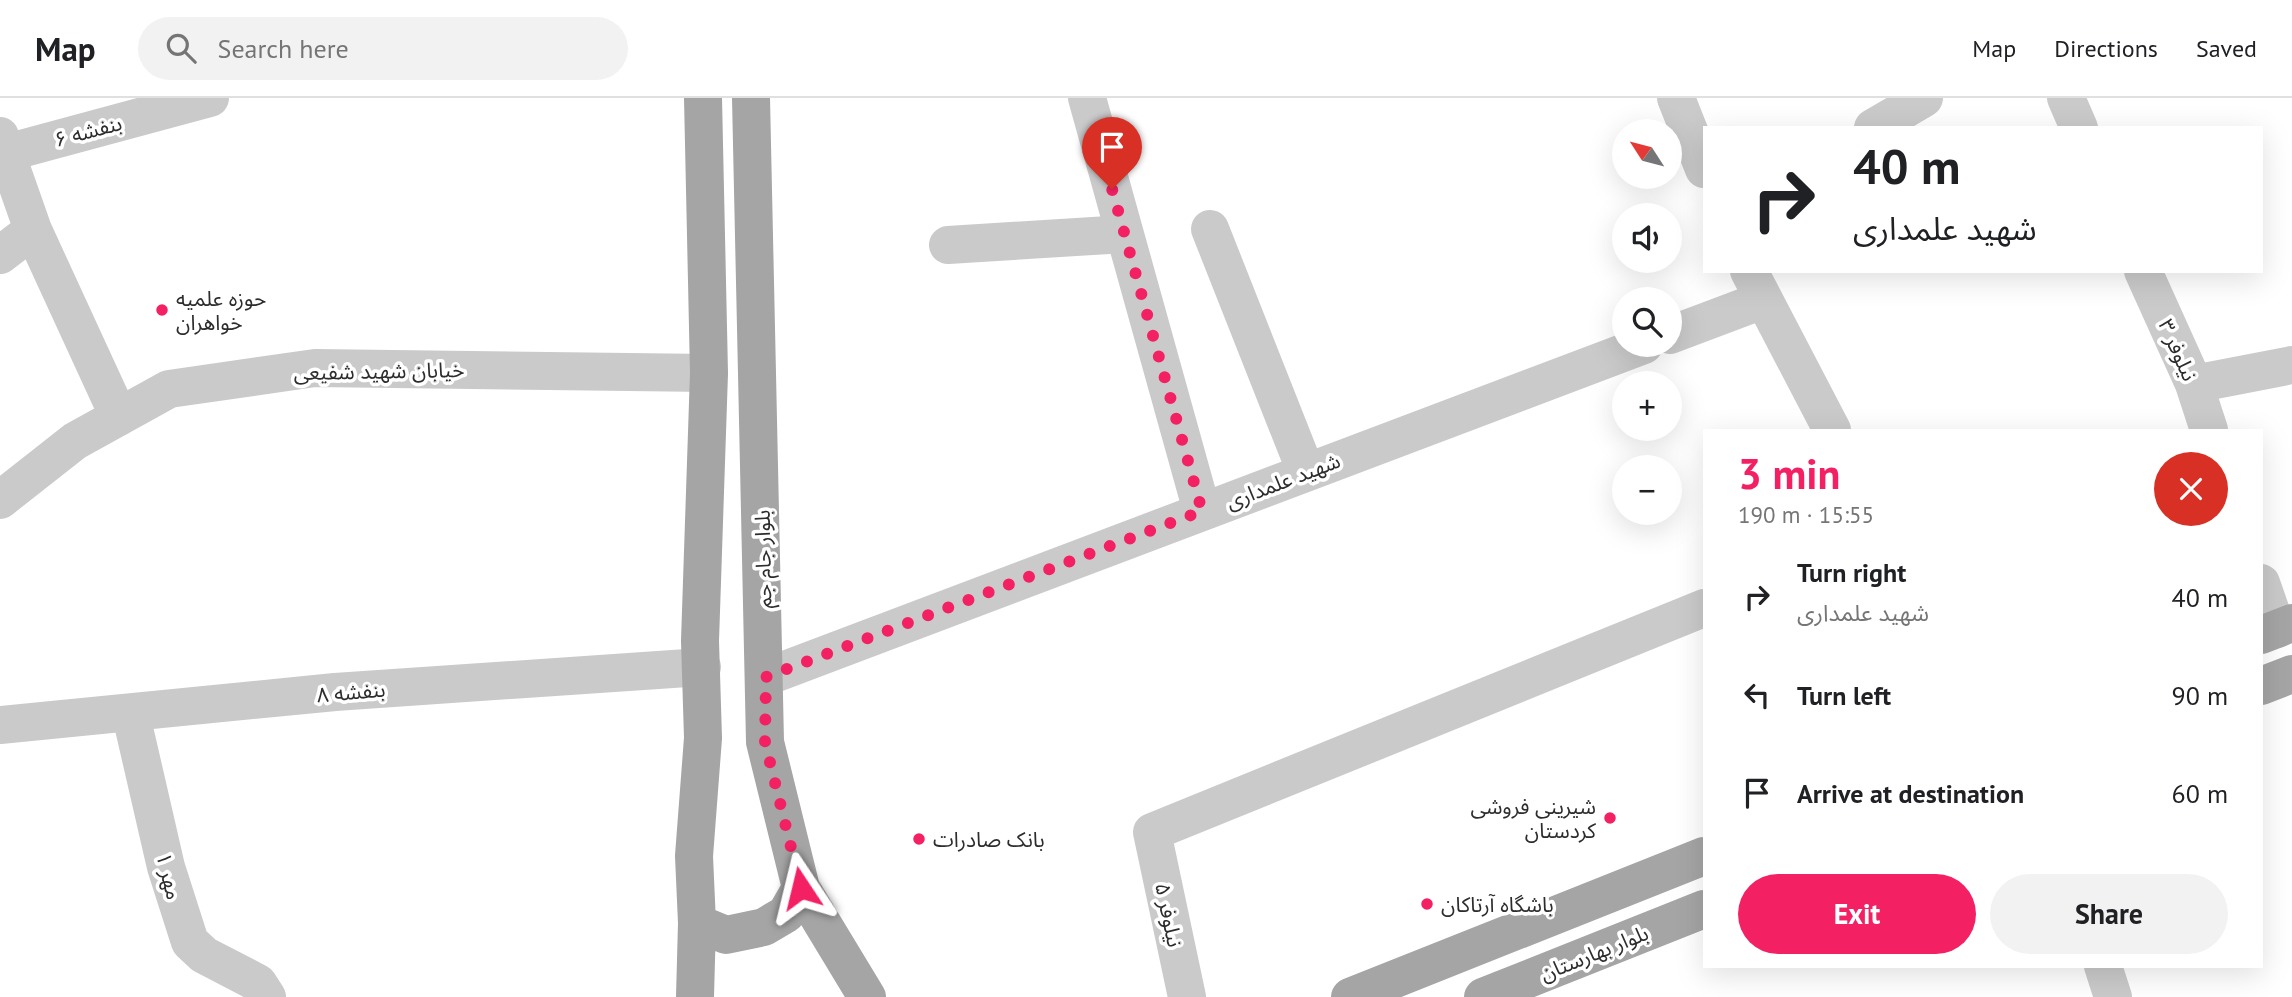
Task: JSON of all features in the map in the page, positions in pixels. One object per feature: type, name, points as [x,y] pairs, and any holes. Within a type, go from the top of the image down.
[{"type":"main road","points":[[695,997],[697,923],[694,856],[703,737],[702,667],[709,373],[704,98]]},
{"type":"main road","name":"بلوار جام جم","points":[[751,98],[766,677],[765,742],[801,888],[867,997]]},
{"type":"main road","points":[[2263,685],[2292,674]]},
{"type":"main road","points":[[1350,997],[1703,856]]},
{"type":"main road","points":[[697,923],[726,935],[764,927],[786,914],[801,888]]},
{"type":"main road","name":"بلوار بهارستان","points":[[1483,997],[1703,909]]},
{"type":"street","name":"بنفشه ۶","points":[[3,145],[210,98]]},
{"type":"street","points":[[1087,98],[1202,511]]},
{"type":"street","points":[[1676,98],[1703,166]]},
{"type":"street","points":[[1876,126],[1924,98]]},
{"type":"street","points":[[2066,98],[2078,126]]},
{"type":"street","points":[[3,145],[33,230],[119,417]]},
{"type":"street","points":[[1210,229],[1306,472]]},
{"type":"street","points":[[0,255],[33,230]]},
{"type":"street","points":[[948,245],[1125,234]]},
{"type":"street","name":"نیلوفر ۳","points":[[2144,273],[2193,384],[2209,429]]},
{"type":"street","points":[[1682,328],[1756,286],[1831,429]]},
{"type":"street","name":"شهید علمداری","points":[[766,677],[1612,357]]},
{"type":"street","points":[[2193,384],[2292,365]]},
{"type":"street","name":"خیابان شهید شفیعی","points":[[0,500],[75,441],[169,389],[316,368],[709,373]]},
{"type":"street","points":[[2263,589],[2277,629]]},
{"type":"street","name":"نیلوفر ۵","points":[[1187,997],[1152,832],[1703,608]]},
{"type":"street","name":"بنفشه ۸","points":[[0,725],[131,715],[335,692],[702,667]]},
{"type":"street","name":"مهر ۱","points":[[131,715],[166,867],[190,942],[204,955],[258,984],[267,997]]},
{"type":"street","points":[[2103,968],[2113,997]]},
{"type":"place","name":"حوزه علمیه خواهران","points":[[162,310]]},
{"type":"place","name":"شیرینی فروشی کردستان","points":[[1610,818]]},
{"type":"place","name":"بانک صادرات","points":[[919,839]]},
{"type":"place","name":"باشگاه آرتاکان","points":[[1427,904]]},
{"type":"route","points":[[801,888],[765,742],[766,677],[1202,511],[1112,189]]}]
